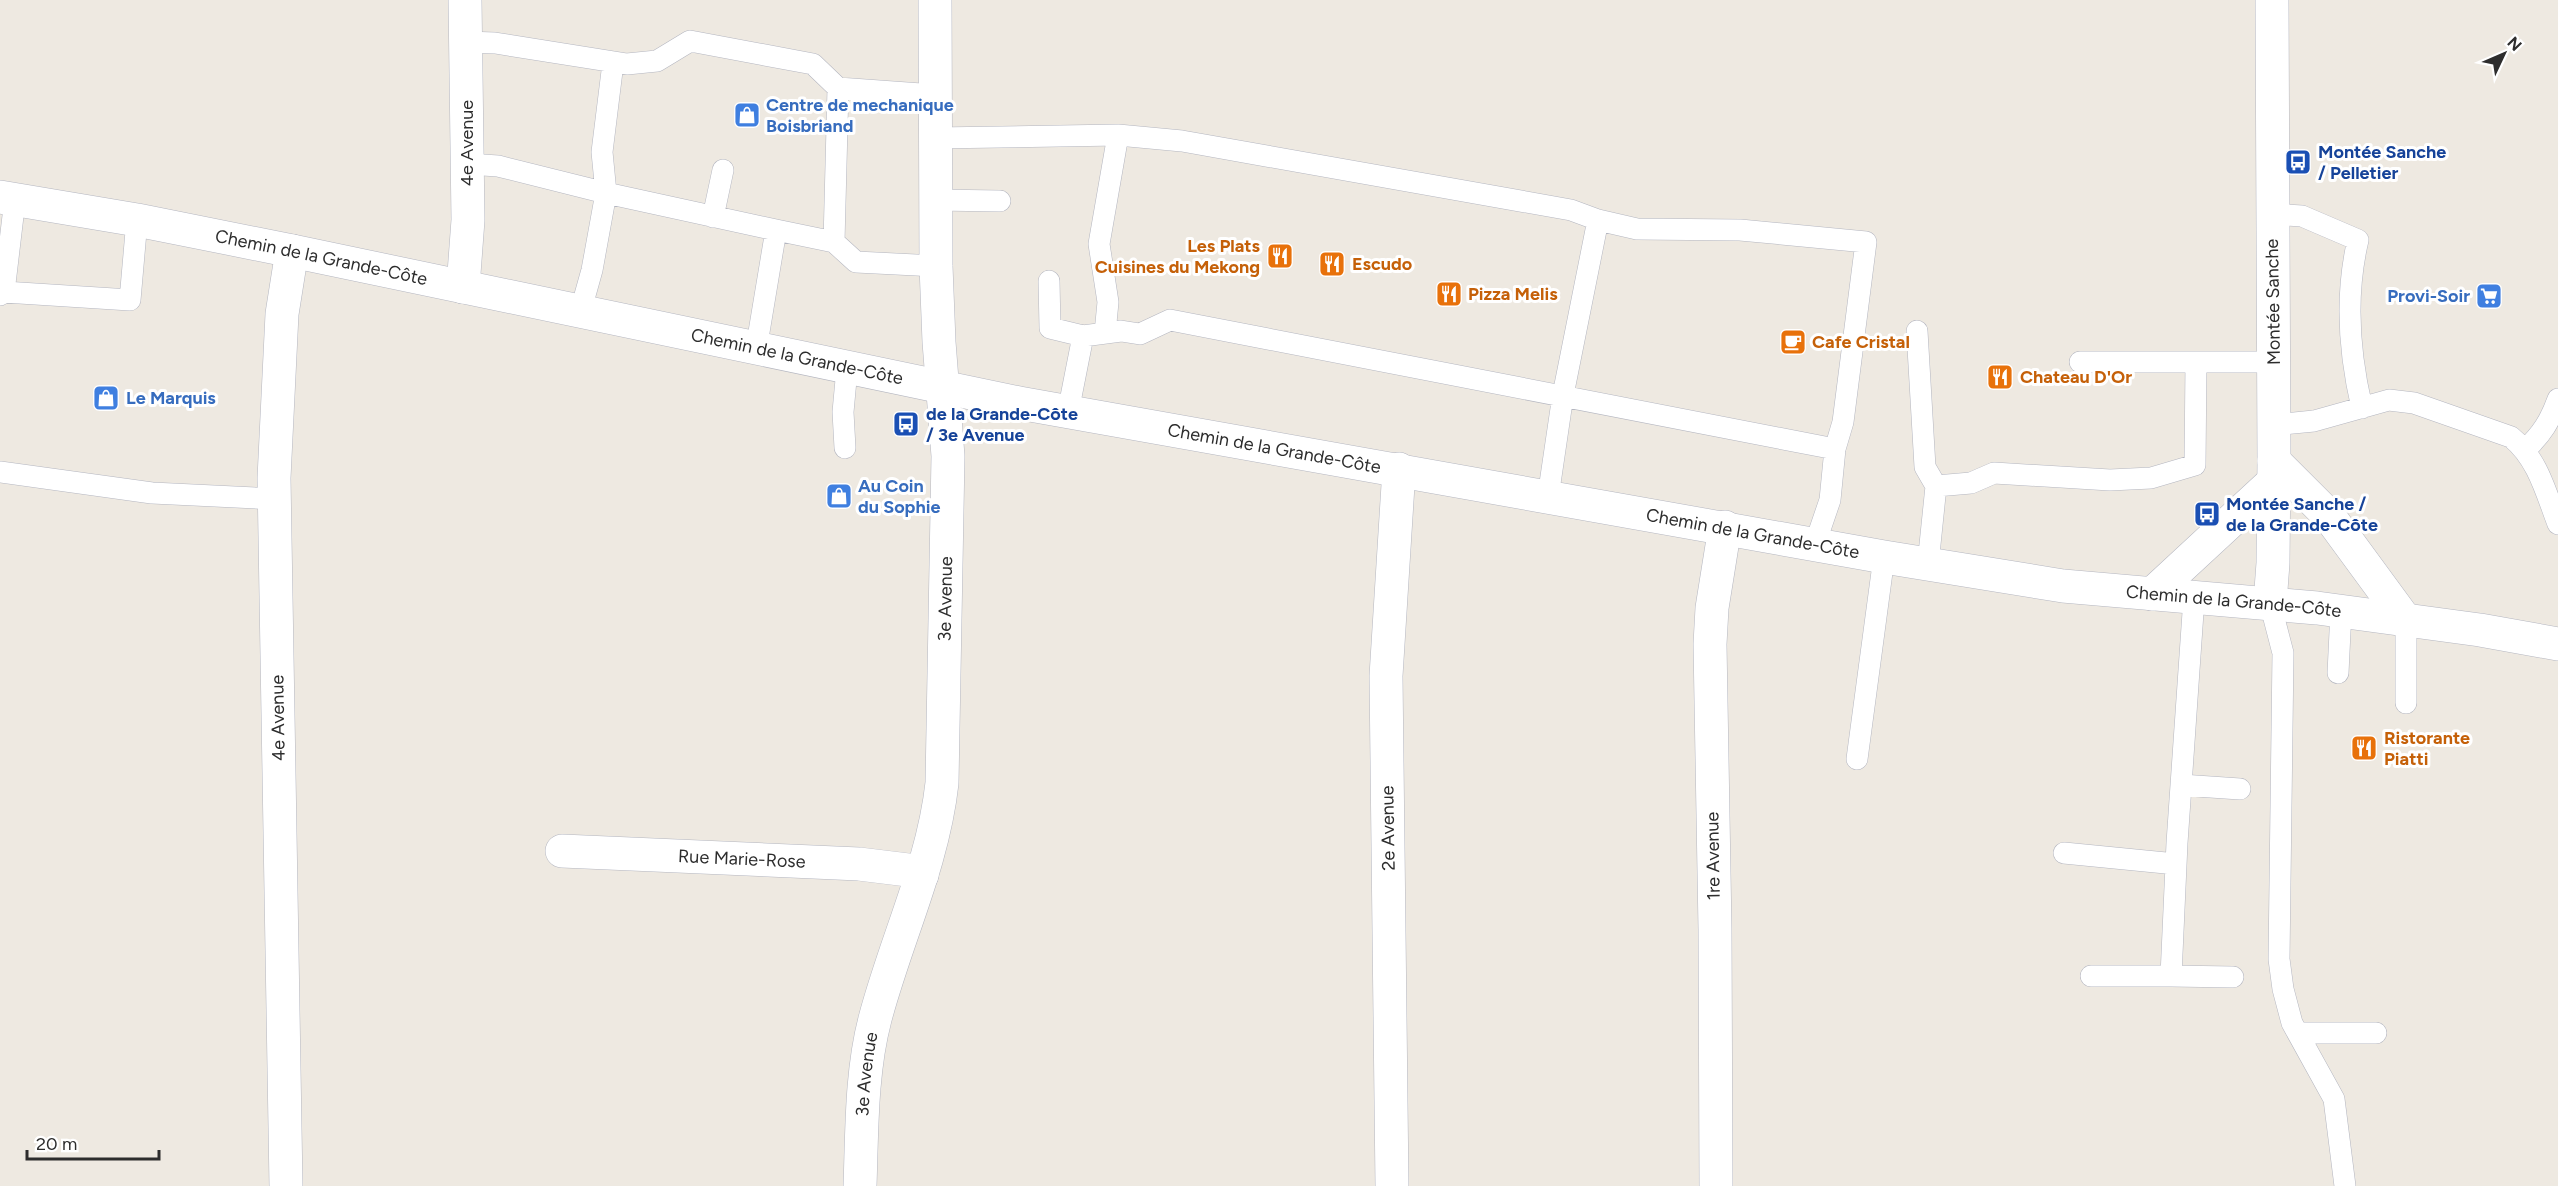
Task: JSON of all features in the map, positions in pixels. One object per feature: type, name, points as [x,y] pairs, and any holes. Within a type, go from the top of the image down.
[{"type":"street","name":"4e Avenue","points":[[464,287],[468,220],[465,0]]},
{"type":"street","name":"3e Avenue","points":[[860,1186],[865,1094],[875,1018],[922,875],[939,813],[944,748],[948,456],[936,266],[935,0]]},
{"type":"street","name":"Montée Sanche","points":[[2270,603],[2274,472],[2272,0]]},
{"type":"street","name":"Chemin de la Grande-Côte","points":[[8,198],[137,220],[292,251],[942,388],[1884,557],[2063,586],[2270,603],[2558,644]]},
{"type":"street","name":"4e Avenue","points":[[286,1186],[275,499],[282,315],[292,251]]},
{"type":"street","name":"2e Avenue","points":[[1392,1186],[1386,676],[1399,469]]},
{"type":"street","points":[[2152,594],[2274,472],[2329,516],[2406,621]]},
{"type":"street","name":"1re Avenue","points":[[1716,1186],[1710,644],[1712,608],[1725,527]]},
{"type":"street","name":"Rue Marie-Rose","points":[[562,850],[859,864],[908,870],[922,875]]},
{"type":"lane","points":[[466,42],[495,44],[627,64],[657,61],[690,41],[813,64],[838,88],[935,95]]},
{"type":"lane","points":[[580,313],[592,270],[606,193],[602,152],[613,63]]},
{"type":"lane","points":[[834,242],[838,88]]},
{"type":"lane","points":[[935,138],[1118,135],[1194,143],[1571,210],[1598,220],[1637,229],[1740,230],[1866,242],[1843,422],[1835,449],[1830,500],[1815,544]]},
{"type":"lane","points":[[1105,333],[1108,302],[1099,244],[1118,135]]},
{"type":"lane","points":[[468,164],[498,166],[606,193],[834,242],[856,262],[936,266]]},
{"type":"lane","points":[[713,217],[723,170]]},
{"type":"lane","points":[[8,198],[2,293],[130,300],[137,220]]},
{"type":"lane","points":[[935,200],[1000,201]]},
{"type":"lane","points":[[2272,214],[2302,216],[2358,240],[2350,283],[2350,309],[2355,381],[2362,408]]},
{"type":"lane","points":[[1548,497],[1563,395],[1598,220]]},
{"type":"lane","points":[[756,350],[776,230]]},
{"type":"lane","points":[[1050,281],[1050,328],[1083,336],[1121,331],[1140,334],[1170,320],[1835,449]]},
{"type":"lane","points":[[1917,331],[1925,467],[1936,486],[1928,564]]},
{"type":"lane","points":[[1068,412],[1083,336]]},
{"type":"lane","points":[[2080,362],[2274,362]]},
{"type":"lane","points":[[1936,486],[1971,483],[1994,473],[2110,480],[2151,478],[2195,465],[2196,363]]},
{"type":"lane","points":[[845,448],[843,412],[847,369]]},
{"type":"lane","points":[[2525,450],[2543,434],[2551,421],[2558,399]]},
{"type":"lane","points":[[2274,425],[2314,421],[2389,400],[2414,403],[2511,437],[2525,450],[2533,462],[2558,524]]},
{"type":"lane","points":[[0,472],[152,493],[275,499]]},
{"type":"lane","points":[[1857,759],[1884,557]]},
{"type":"lane","points":[[2171,976],[2176,864],[2194,598]]},
{"type":"lane","points":[[2270,603],[2283,653],[2279,959],[2283,989],[2292,1023],[2334,1100],[2345,1186]]},
{"type":"lane","points":[[2338,673],[2341,612]]},
{"type":"lane","points":[[2406,621],[2406,703]]},
{"type":"lane","points":[[2181,784],[2240,789]]},
{"type":"lane","points":[[2064,854],[2176,864]]},
{"type":"lane","points":[[2091,976],[2233,977]]},
{"type":"lane","points":[[2298,1033],[2376,1033]]},
{"type":"place","name":"Centre de mechanique Boisbriand","points":[[747,115]]},
{"type":"place","name":"Montée Sanche / Pelletier","points":[[2298,162]]},
{"type":"place","name":"Les Plats Cuisines du Mekong","points":[[1280,256]]},
{"type":"place","name":"Escudo","points":[[1332,264]]},
{"type":"place","name":"Pizza Melis","points":[[1449,294]]},
{"type":"place","name":"Provi-Soir","points":[[2489,296]]},
{"type":"place","name":"Cafe Cristal","points":[[1793,342]]},
{"type":"place","name":"Chateau D'Or","points":[[2000,377]]},
{"type":"place","name":"Le Marquis","points":[[106,398]]},
{"type":"place","name":"de la Grande-Côte / 3e Avenue","points":[[906,424]]},
{"type":"place","name":"Au Coin du Sophie","points":[[839,496]]},
{"type":"place","name":"Montée Sanche / de la Grande-Côte","points":[[2207,514]]},
{"type":"place","name":"Ristorante Piatti","points":[[2364,748]]}]
